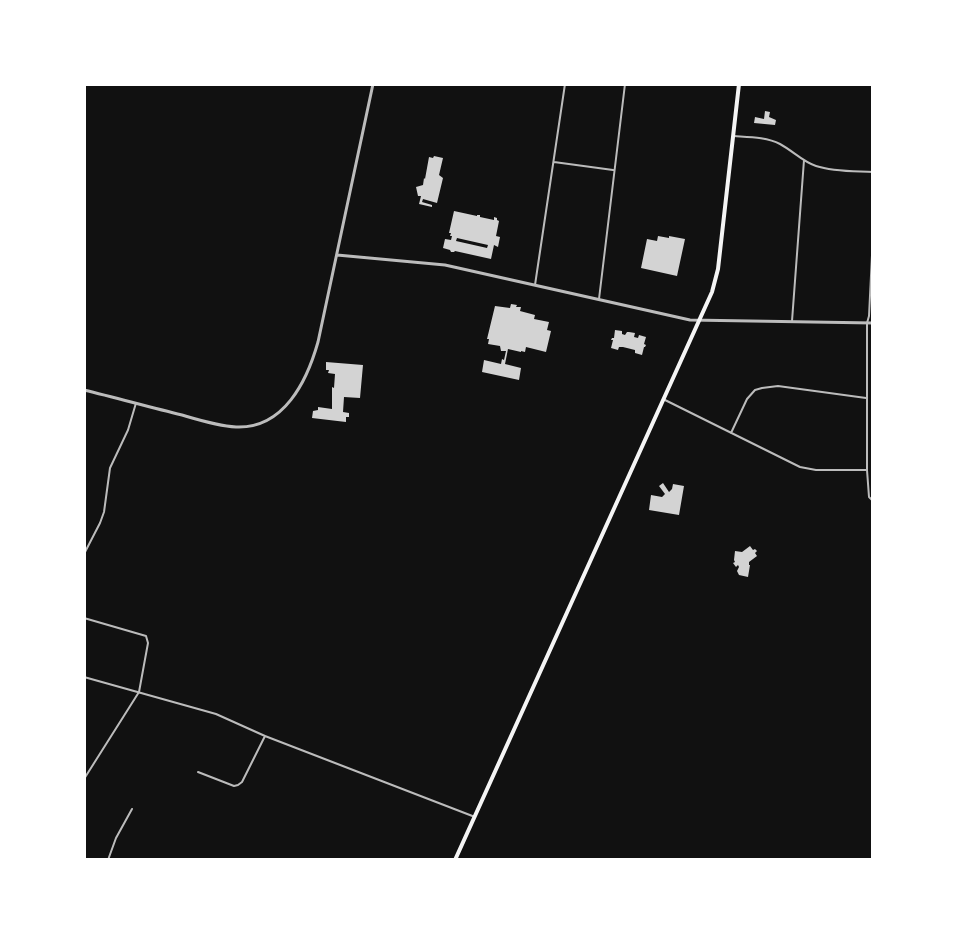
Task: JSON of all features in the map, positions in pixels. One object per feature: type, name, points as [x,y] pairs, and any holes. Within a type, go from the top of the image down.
[{"type":"main road","points":[[455,860],[712,292],[718,269],[739,84]]},
{"type":"street","points":[[84,390],[211,423],[238,427],[269,420],[282,410],[296,394],[306,375],[318,342],[373,84]]},
{"type":"street","points":[[535,285],[565,84]]},
{"type":"street","points":[[599,299],[625,84]]},
{"type":"street","points":[[734,135],[783,145],[815,166],[873,172]]},
{"type":"street","points":[[792,321],[804,160]]},
{"type":"street","points":[[554,162],[615,170]]},
{"type":"street","points":[[873,235],[867,323],[867,470],[869,497],[873,501]]},
{"type":"street","points":[[337,255],[440,264],[684,318],[873,323]]},
{"type":"street","points":[[732,433],[747,399],[756,390],[762,388],[778,386],[867,398]]},
{"type":"street","points":[[663,399],[793,465],[807,469],[867,470]]},
{"type":"street","points":[[84,554],[104,512],[110,468],[128,430],[136,403]]},
{"type":"street","points":[[84,618],[146,636],[148,643],[140,692],[84,779]]},
{"type":"street","points":[[84,677],[216,714],[264,736],[475,817]]},
{"type":"street","points":[[198,772],[234,786],[238,785],[243,782],[264,736]]},
{"type":"street","points":[[108,860],[116,838],[132,809]]},
{"type":"building","points":[[765,111],[770,112],[769,117],[776,120],[775,125],[754,123],[755,117],[764,119]]},
{"type":"building","points":[[429,157],[443,158],[439,175],[443,178],[437,203],[423,199],[422,202],[432,207],[419,204],[421,196],[418,196],[416,187],[423,185]]},
{"type":"building","points":[[454,211],[480,215],[480,217],[494,220],[494,217],[499,221],[496,236],[500,237],[498,247],[494,245],[491,259],[451,252],[443,248],[445,239],[451,240],[452,236],[449,233]],"holes":[[[457,238],[488,245],[487,248],[456,241]]]},
{"type":"building","points":[[658,236],[685,239],[677,276],[641,268],[647,239],[657,241]]},
{"type":"building","points":[[511,304],[521,307],[520,311],[535,315],[534,319],[549,322],[547,330],[551,331],[546,352],[526,347],[525,352],[508,349],[505,364],[521,368],[519,380],[482,372],[484,360],[501,364],[502,359],[504,360],[506,351],[501,351],[500,346],[488,344],[489,339],[487,339],[495,306],[510,308]]},
{"type":"building","points":[[615,330],[622,331],[625,335],[627,332],[635,333],[634,337],[638,338],[639,335],[646,337],[642,355],[635,353],[635,350],[623,347],[619,347],[618,350],[611,348]]},
{"type":"building","points":[[326,362],[363,365],[360,398],[344,397],[343,412],[349,413],[346,422],[312,418],[313,411],[318,410],[318,407],[332,409],[332,387],[334,388],[335,374],[328,373]]},
{"type":"building","points":[[663,483],[669,492],[673,484],[684,486],[679,515],[649,510],[651,495],[662,497],[665,494],[659,486]]},
{"type":"building","points":[[750,546],[757,551],[755,553],[757,556],[749,562],[748,577],[739,575],[738,565],[736,567],[733,563],[735,562],[735,551],[742,552]]}]
